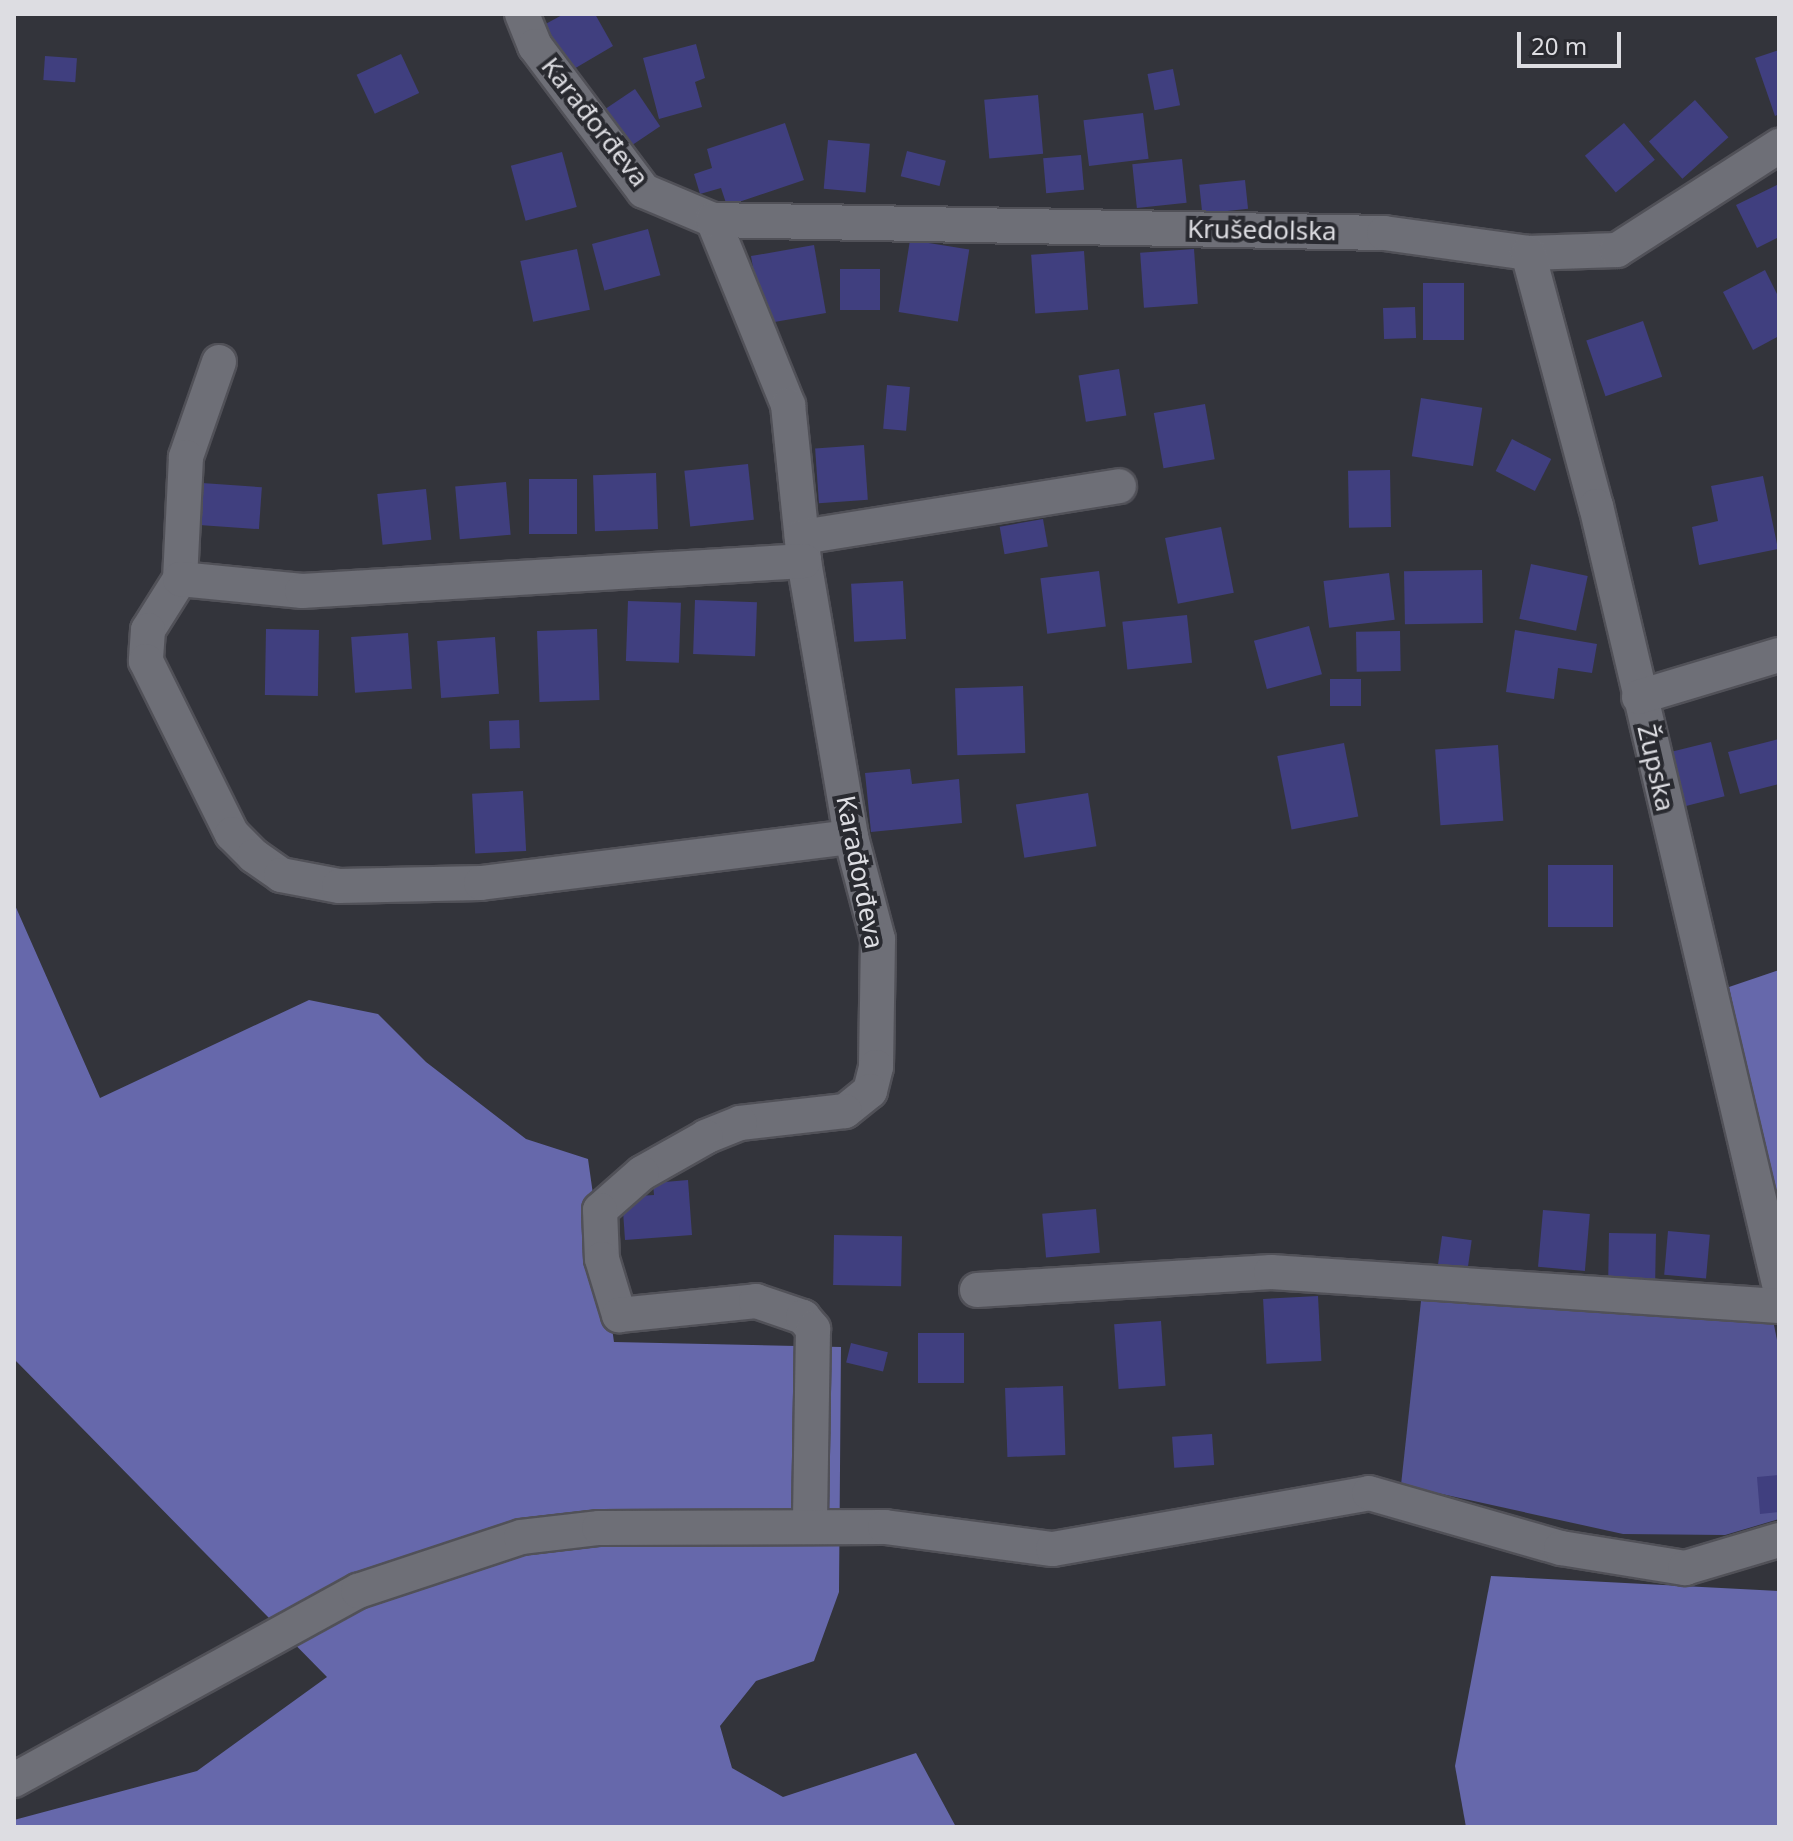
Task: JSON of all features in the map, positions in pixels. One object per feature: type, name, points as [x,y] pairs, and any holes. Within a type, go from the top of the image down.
[{"type":"street","name":"Karađorđeva","points":[[522,14],[535,46],[644,191],[713,220],[788,405],[803,549],[851,837],[878,939],[870,1091],[845,1111],[740,1123],[706,1137],[642,1173],[600,1210],[602,1259],[619,1315],[756,1301],[803,1317],[813,1329],[810,1527]]},
{"type":"street","name":"Krušedolska","points":[[713,220],[1384,233],[1528,253],[1617,250],[1779,146]]},
{"type":"street","name":"Župska","points":[[1528,253],[1639,697],[1779,1284]]},
{"type":"street","points":[[219,362],[186,457],[180,579],[148,630],[146,661],[232,834],[281,875],[339,886],[481,883],[851,837]]},
{"type":"street","points":[[180,579],[302,591],[803,549],[1119,486]]},
{"type":"street","points":[[1639,697],[1779,655]]},
{"type":"street","points":[[977,1290],[1271,1272],[1779,1306]]},
{"type":"street","points":[[14,1780],[358,1591],[443,1560],[521,1537],[599,1528],[885,1527],[1053,1549],[1369,1493],[1561,1548],[1685,1568],[1779,1540]]},
{"type":"shaded area","points":[[14,903],[100,1098],[309,1000],[378,1014],[426,1062],[526,1139],[588,1159],[614,1342],[841,1347],[839,1592],[814,1661],[756,1681],[720,1726],[732,1768],[783,1797],[916,1753],[956,1827],[14,1827],[14,1820],[197,1771],[327,1677],[14,1359]]},
{"type":"shaded area","points":[[1779,970],[1779,1228],[1729,987]]},
{"type":"shaded area","points":[[1422,1292],[1772,1315],[1779,1350],[1779,1519],[1725,1535],[1623,1534],[1401,1485]]},
{"type":"shaded area","points":[[1491,1576],[1779,1591],[1779,1827],[1466,1827],[1455,1766]]},
{"type":"building","points":[[564,14],[595,14],[613,46],[567,73],[540,27]]},
{"type":"building","points":[[696,44],[705,78],[695,82],[702,107],[659,119],[643,58]]},
{"type":"building","points":[[1779,50],[1779,114],[1775,116],[1755,58]]},
{"type":"building","points":[[401,54],[419,93],[375,114],[357,75]]},
{"type":"building","points":[[45,56],[77,58],[75,82],[43,80]]},
{"type":"building","points":[[1173,69],[1180,105],[1155,110],[1147,74]]},
{"type":"building","points":[[635,89],[660,126],[628,148],[603,111]]},
{"type":"building","points":[[1038,95],[1043,154],[989,158],[984,100]]},
{"type":"building","points":[[1695,100],[1728,137],[1682,179],[1649,141]]},
{"type":"building","points":[[1143,113],[1149,159],[1089,166],[1083,120]]},
{"type":"building","points":[[785,123],[804,180],[727,206],[721,188],[700,194],[694,174],[712,168],[707,149]]},
{"type":"building","points":[[1624,123],[1655,160],[1616,193],[1585,156]]},
{"type":"building","points":[[828,140],[870,144],[866,192],[824,189]]},
{"type":"building","points":[[907,151],[946,161],[940,186],[901,176]]},
{"type":"building","points":[[562,152],[577,207],[526,221],[511,166]]},
{"type":"building","points":[[1081,155],[1084,190],[1046,193],[1043,158]]},
{"type":"building","points":[[1182,159],[1187,203],[1137,208],[1132,164]]},
{"type":"building","points":[[1245,180],[1248,209],[1202,214],[1199,185]]},
{"type":"building","points":[[1779,184],[1779,237],[1757,248],[1736,205]]},
{"type":"building","points":[[648,229],[660,275],[604,290],[592,244]]},
{"type":"building","points":[[910,240],[969,249],[958,321],[899,312]]},
{"type":"building","points":[[814,245],[826,313],[763,324],[751,256]]},
{"type":"building","points":[[577,249],[590,310],[533,322],[520,261]]},
{"type":"building","points":[[1194,249],[1198,304],[1144,308],[1140,253]]},
{"type":"building","points":[[1084,251],[1088,310],[1035,314],[1031,255]]},
{"type":"building","points":[[840,269],[880,269],[880,310],[840,310]]},
{"type":"building","points":[[1765,270],[1779,298],[1779,336],[1753,350],[1723,292]]},
{"type":"building","points":[[1423,283],[1464,283],[1464,340],[1423,340]]},
{"type":"building","points":[[1415,307],[1416,338],[1384,339],[1383,308]]},
{"type":"building","points":[[1643,321],[1662,377],[1605,396],[1586,341]]},
{"type":"building","points":[[1119,369],[1126,415],[1086,422],[1079,375]]},
{"type":"building","points":[[887,385],[910,387],[906,431],[883,429]]},
{"type":"building","points":[[1421,398],[1482,408],[1473,466],[1412,456]]},
{"type":"building","points":[[1205,404],[1215,459],[1164,468],[1154,413]]},
{"type":"building","points":[[1512,439],[1551,459],[1535,491],[1496,471]]},
{"type":"building","points":[[864,445],[868,500],[819,503],[815,448]]},
{"type":"building","points":[[748,464],[754,520],[690,526],[684,471]]},
{"type":"building","points":[[1390,470],[1391,527],[1349,528],[1348,471]]},
{"type":"building","points":[[656,473],[658,529],[595,531],[593,475]]},
{"type":"building","points":[[1763,476],[1778,549],[1699,565],[1692,527],[1718,521],[1711,486]]},
{"type":"building","points":[[529,479],[577,479],[577,534],[529,534]]},
{"type":"building","points":[[506,482],[511,535],[460,539],[455,486]]},
{"type":"building","points":[[202,483],[262,487],[259,529],[199,525]]},
{"type":"building","points":[[426,489],[431,540],[383,545],[377,494]]},
{"type":"building","points":[[1043,519],[1048,547],[1005,554],[1000,527]]},
{"type":"building","points":[[1221,527],[1234,593],[1178,604],[1165,538]]},
{"type":"building","points":[[1531,564],[1588,576],[1576,631],[1519,619]]},
{"type":"building","points":[[1482,570],[1483,623],[1405,624],[1404,571]]},
{"type":"building","points":[[1099,571],[1106,627],[1047,634],[1040,578]]},
{"type":"building","points":[[1389,573],[1395,620],[1329,628],[1323,581]]},
{"type":"building","points":[[903,581],[906,639],[854,642],[851,584]]},
{"type":"building","points":[[695,600],[757,602],[755,656],[693,654]]},
{"type":"building","points":[[628,601],[681,603],[679,663],[626,661]]},
{"type":"building","points":[[1187,615],[1192,663],[1127,670],[1122,622]]},
{"type":"building","points":[[1309,626],[1322,674],[1267,689],[1254,641]]},
{"type":"building","points":[[266,629],[319,630],[318,696],[265,695]]},
{"type":"building","points":[[597,629],[599,700],[540,702],[537,631]]},
{"type":"building","points":[[1515,630],[1597,644],[1592,673],[1558,668],[1554,699],[1506,692]]},
{"type":"building","points":[[1400,631],[1401,671],[1357,672],[1356,632]]},
{"type":"building","points":[[408,633],[412,689],[355,693],[351,637]]},
{"type":"building","points":[[495,637],[499,694],[441,698],[437,641]]},
{"type":"building","points":[[1330,679],[1361,679],[1361,706],[1330,706]]},
{"type":"building","points":[[1023,686],[1025,753],[957,755],[955,688]]},
{"type":"building","points":[[519,720],[520,748],[490,749],[489,721]]},
{"type":"building","points":[[1779,739],[1779,784],[1740,794],[1728,752]]},
{"type":"building","points":[[1711,742],[1725,796],[1677,808],[1663,754]]},
{"type":"building","points":[[1344,743],[1358,817],[1292,830],[1277,756]]},
{"type":"building","points":[[1498,745],[1503,821],[1440,825],[1435,749]]},
{"type":"building","points":[[910,769],[912,784],[959,779],[962,823],[871,832],[865,773]]},
{"type":"building","points":[[523,791],[526,851],[475,854],[472,794]]},
{"type":"building","points":[[1088,793],[1096,846],[1024,858],[1016,804]]},
{"type":"building","points":[[1548,865],[1613,865],[1613,927],[1548,927]]},
{"type":"building","points":[[688,1180],[692,1235],[625,1240],[622,1197],[654,1195],[653,1183]]},
{"type":"building","points":[[1096,1209],[1100,1253],[1046,1258],[1042,1214]]},
{"type":"building","points":[[1543,1210],[1590,1214],[1585,1271],[1538,1267]]},
{"type":"building","points":[[1668,1231],[1710,1235],[1706,1278],[1664,1275]]},
{"type":"building","points":[[1609,1233],[1656,1234],[1655,1281],[1608,1280]]},
{"type":"building","points":[[834,1235],[902,1236],[901,1286],[833,1285]]},
{"type":"building","points":[[1442,1236],[1472,1240],[1467,1275],[1437,1271]]},
{"type":"building","points":[[1318,1296],[1321,1361],[1266,1364],[1263,1299]]},
{"type":"building","points":[[1161,1321],[1166,1386],[1119,1389],[1114,1324]]},
{"type":"building","points":[[918,1333],[964,1333],[964,1383],[918,1383]]},
{"type":"building","points":[[851,1343],[888,1352],[883,1372],[846,1362]]},
{"type":"building","points":[[1063,1386],[1065,1455],[1007,1457],[1005,1388]]},
{"type":"building","points":[[1212,1434],[1214,1465],[1174,1468],[1172,1437]]},
{"type":"building","points":[[1779,1475],[1779,1512],[1760,1514],[1757,1477]]}]
